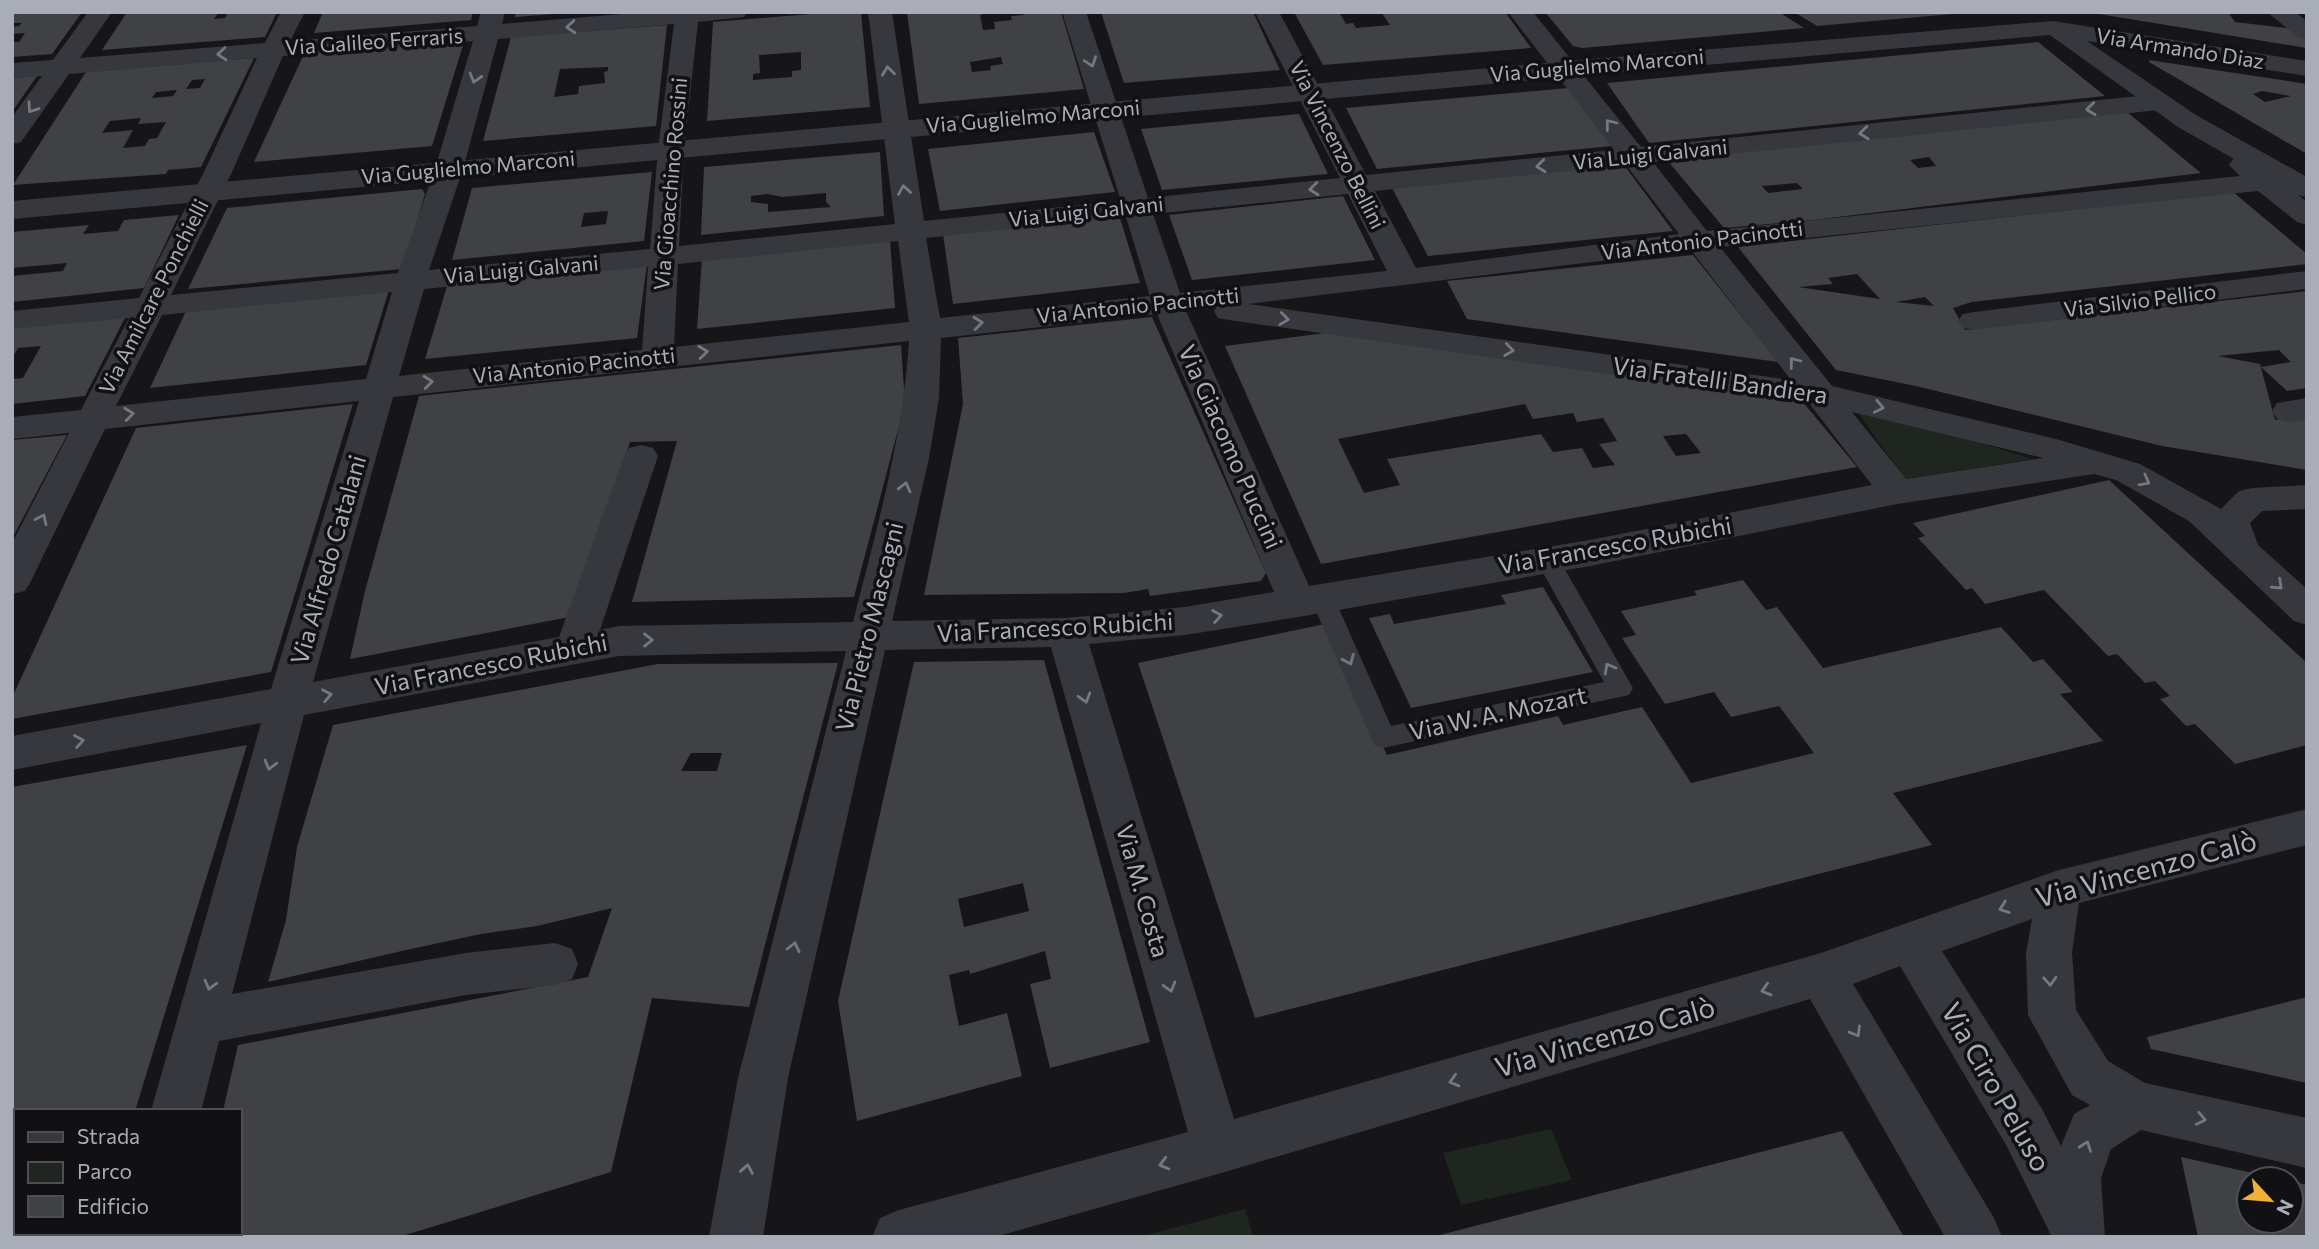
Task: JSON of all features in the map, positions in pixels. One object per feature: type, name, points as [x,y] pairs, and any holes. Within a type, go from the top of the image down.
[{"type":"street","points":[[12,136],[100,12]]},
{"type":"street","name":"Via Amilcare Ponchielli","points":[[12,581],[91,418],[208,192],[272,50],[293,12]]},
{"type":"street","name":"Via Galileo Ferraris","points":[[12,71],[272,50],[490,23],[736,12]]},
{"type":"street","name":"Via Pietro Mascagni","points":[[736,1237],[763,1078],[912,458],[922,398],[926,328],[880,12]]},
{"type":"street","name":"Via Giacomo Puccini","points":[[1074,12],[1108,112],[1135,208],[1168,303],[1310,600]]},
{"type":"street","name":"Via Vincenzo Bellini","points":[[1267,12],[1406,278]]},
{"type":"street","points":[[1520,12],[1897,492]]},
{"type":"street","points":[[2027,12],[2187,121],[2307,216]]},
{"type":"street","name":"Via Gioacchino Rossini","points":[[657,357],[671,149],[686,15]]},
{"type":"street","name":"Via Alfredo Catalani","points":[[177,1109],[287,703],[411,280],[449,169],[490,23]]},
{"type":"street","name":"Via Guglielmo Marconi","points":[[12,210],[1309,92],[2053,28]]},
{"type":"street","name":"Via Armando Diaz","points":[[2053,28],[2307,69]]},
{"type":"street","name":"Via Luigi Galvani","points":[[12,320],[665,256],[2159,102]]},
{"type":"street","points":[[2187,121],[2307,189]]},
{"type":"street","name":"Via Antonio Pacinotti","points":[[12,428],[1406,278],[1701,240],[2264,182]]},
{"type":"street","name":"Via Silvio Pellico","points":[[1974,321],[2307,280]]},
{"type":"street","name":"Via Fratelli Bandiera","points":[[1168,303],[1819,394],[1941,421],[2094,462],[2128,472],[2202,512],[2307,611]]},
{"type":"street","points":[[574,649],[641,456]]},
{"type":"street","name":"Via Francesco Rubichi","points":[[12,753],[619,641],[1066,632],[1185,621],[1548,560],[1897,492],[2094,462]]},
{"type":"street","points":[[2242,551],[2231,520],[2252,500],[2307,497]]},
{"type":"street","name":"Via M. Costa","points":[[1066,632],[1218,1149]]},
{"type":"street","name":"Via Vincenzo Calò","points":[[899,1237],[1218,1149],[1821,974],[2059,889],[2307,827]]},
{"type":"street","points":[[2059,889],[2049,953],[2052,1015],[2090,1078],[2136,1105],[2307,1143]]},
{"type":"street","name":"Via Ciro Peluso","points":[[1910,941],[2024,1127],[2079,1236]]},
{"type":"street","points":[[200,1022],[466,974],[555,964]]},
{"type":"street","points":[[1821,974],[1975,1237]]},
{"type":"street","name":"Via Ciro Peluso","points":[[2079,1236],[2075,1178],[2092,1132],[2136,1105]]},
{"type":"lane","name":"Via W. A. Mozart","points":[[1310,600],[1383,738],[1620,688],[1548,560]]},
{"type":"green space","points":[[1858,413],[1960,437],[2034,459],[1905,479]]},
{"type":"green space","points":[[1551,1129],[1572,1180],[1461,1205],[1443,1153]]},
{"type":"green space","points":[[1245,1209],[1253,1237],[1139,1237]]},
{"type":"building","points":[[12,12],[82,12],[52,54],[12,57],[12,42],[19,42],[25,33],[12,34],[12,27],[22,23],[12,23]]},
{"type":"building","points":[[127,12],[218,13],[214,19],[225,18],[228,12],[277,12],[265,37],[102,50]]},
{"type":"building","points":[[323,12],[473,12],[471,20],[314,33]]},
{"type":"building","points":[[516,12],[555,12],[555,14],[515,17]]},
{"type":"building","points":[[861,12],[870,107],[707,121],[713,22]],"holes":[[[801,52],[801,70],[792,71],[792,77],[753,80],[753,74],[760,73],[759,55]]]},
{"type":"building","points":[[907,12],[993,12],[980,15],[983,30],[995,29],[994,22],[1012,20],[1011,16],[1024,15],[1023,12],[1061,12],[1084,89],[919,104]],"holes":[[[1001,57],[1003,64],[990,66],[991,70],[972,72],[970,62]]]},
{"type":"building","points":[[1101,12],[1253,12],[1280,70],[1124,83]]},
{"type":"building","points":[[1294,12],[1339,12],[1346,24],[1353,23],[1356,28],[1390,25],[1381,12],[1505,12],[1531,48],[1323,65]]},
{"type":"building","points":[[1545,12],[1779,12],[1804,28],[1582,48],[1573,46]]},
{"type":"building","points":[[1794,12],[1953,12],[1953,14],[1817,26]]},
{"type":"building","points":[[2087,12],[2228,12],[2235,22],[2294,29],[2307,39],[2307,48]]},
{"type":"building","points":[[667,25],[656,126],[483,141],[511,37]],"holes":[[[608,67],[608,71],[604,72],[605,83],[579,86],[578,94],[554,97],[560,69]]]},
{"type":"building","points":[[464,42],[432,146],[254,162],[304,54]]},
{"type":"building","points":[[2038,42],[2105,96],[1649,143],[1607,83]]},
{"type":"building","points":[[254,58],[201,167],[168,170],[166,174],[13,185],[86,72]],"holes":[[[205,79],[200,88],[186,89],[192,80]],[[177,90],[173,96],[152,98],[156,92]],[[141,118],[138,124],[166,122],[157,138],[149,139],[145,146],[123,148],[133,130],[102,133],[110,121]]]},
{"type":"building","points":[[2149,62],[2307,84],[2307,154]],"holes":[[[2262,91],[2291,96],[2265,102],[2253,94]]]},
{"type":"building","points":[[37,76],[12,112],[12,78]]},
{"type":"building","points":[[1568,88],[1612,146],[1377,169],[1346,108]]},
{"type":"building","points":[[2127,112],[2201,173],[1813,220],[1724,228],[1667,160]],"holes":[[[1929,157],[1936,166],[1918,168],[1910,160]],[[1797,183],[1803,189],[1768,193],[1762,186]]]},
{"type":"building","points":[[1299,114],[1328,174],[1162,190],[1141,129]]},
{"type":"building","points":[[1094,132],[1115,192],[940,211],[928,149]]},
{"type":"building","points":[[880,152],[884,216],[701,235],[704,167]],"holes":[[[826,193],[826,202],[831,207],[768,212],[768,204],[751,202],[751,196],[768,194],[782,197]]]},
{"type":"building","points":[[1624,165],[1673,231],[1428,256],[1392,188]]},
{"type":"building","points":[[652,172],[644,241],[452,260],[472,188]],"holes":[[[608,211],[606,224],[581,227],[584,213]]]},
{"type":"building","points":[[422,189],[425,194],[402,269],[188,289],[227,208]]},
{"type":"building","points":[[2233,192],[2307,254],[2307,264],[1972,302],[1953,308],[1965,330],[2307,291],[2307,388],[2287,391],[2261,367],[2291,362],[2279,350],[2218,356],[2260,364],[2275,420],[2307,415],[2307,470],[2162,446],[1916,386],[1836,370],[1738,247]],"holes":[[[1857,274],[1880,299],[1798,287],[1833,284],[1828,278]],[[1925,297],[1934,306],[1896,302]]]},
{"type":"building","points":[[1343,196],[1375,260],[1192,280],[1169,215]]},
{"type":"building","points":[[179,215],[144,288],[12,302],[12,276],[63,271],[67,263],[12,268],[12,232],[89,225],[83,234],[118,231],[124,220]]},
{"type":"building","points":[[1119,215],[1140,283],[953,304],[943,234]]},
{"type":"building","points":[[890,240],[895,308],[697,329],[702,258]]},
{"type":"building","points":[[1693,255],[1778,362],[1467,319],[1447,281]]},
{"type":"building","points":[[647,264],[637,338],[425,359],[448,283]]},
{"type":"building","points":[[389,290],[366,365],[150,388],[186,311]]},
{"type":"building","points":[[126,316],[85,396],[12,404],[12,379],[23,378],[41,346],[18,348],[12,358],[12,328]]},
{"type":"building","points":[[1152,317],[1266,573],[1261,581],[1150,596],[1148,589],[1124,593],[924,595],[963,404],[958,338]]},
{"type":"building","points":[[1325,333],[1802,401],[1857,467],[1321,564],[1225,346]],"holes":[[[1525,404],[1533,419],[1573,413],[1577,422],[1603,418],[1617,441],[1599,444],[1615,465],[1593,468],[1582,448],[1553,452],[1541,434],[1387,459],[1400,485],[1364,493],[1338,439]],[[1686,434],[1701,453],[1676,456],[1663,436]]]},
{"type":"building","points":[[901,345],[905,403],[854,597],[632,602],[677,441],[630,442],[575,616],[350,659],[365,591],[419,396]]},
{"type":"building","points":[[353,404],[271,672],[12,719],[12,698],[136,428]]},
{"type":"building","points":[[67,435],[15,533],[12,537],[12,440]]},
{"type":"building","points":[[2109,480],[2307,663],[2307,745],[2235,764],[2195,724],[2186,726],[2160,699],[2170,696],[2155,681],[2145,683],[2117,654],[2108,656],[2044,590],[1985,604],[1972,588],[1966,590],[1918,538],[1925,536],[1913,523]]},
{"type":"building","points":[[1743,580],[1766,610],[1777,607],[1823,668],[2001,627],[2033,662],[2043,659],[2073,692],[2060,694],[2103,741],[1893,793],[1932,845],[1255,1018],[1138,663],[1325,624],[1387,755],[1558,716],[1563,725],[1642,707],[1691,783],[1814,753],[1779,706],[1731,717],[1714,692],[1665,704],[1622,638],[1636,635],[1621,611],[1697,595],[1694,591]]},
{"type":"building","points":[[1543,587],[1593,672],[1411,708],[1369,618],[1390,614],[1394,624],[1506,604],[1501,595]]},
{"type":"building","points":[[1044,660],[1150,1042],[1050,1068],[1030,984],[1051,979],[1045,951],[970,974],[969,970],[949,975],[959,1026],[1007,1013],[1022,1076],[857,1121],[838,1001],[914,662]],"holes":[[[1023,883],[1029,911],[964,927],[958,899]]]},
{"type":"building","points":[[838,663],[749,1007],[652,998],[611,1172],[399,1237],[192,1237],[242,1235],[242,1109],[223,1109],[238,1045],[588,977],[612,908],[537,926],[481,934],[406,950],[268,982],[286,920],[297,847],[333,725],[658,664]],"holes":[[[691,753],[722,753],[717,771],[681,771]]]},
{"type":"building","points":[[247,745],[136,1109],[14,1109],[14,1235],[96,1237],[12,1237],[12,787]]},
{"type":"building","points":[[2307,997],[2307,1083],[2151,1049],[2147,1037]]},
{"type":"building","points":[[1842,1131],[1904,1237],[1436,1236]]},
{"type":"building","points":[[2181,1157],[2235,1169],[2235,1235],[2305,1235],[2307,1185],[2307,1237],[2198,1237]]}]
